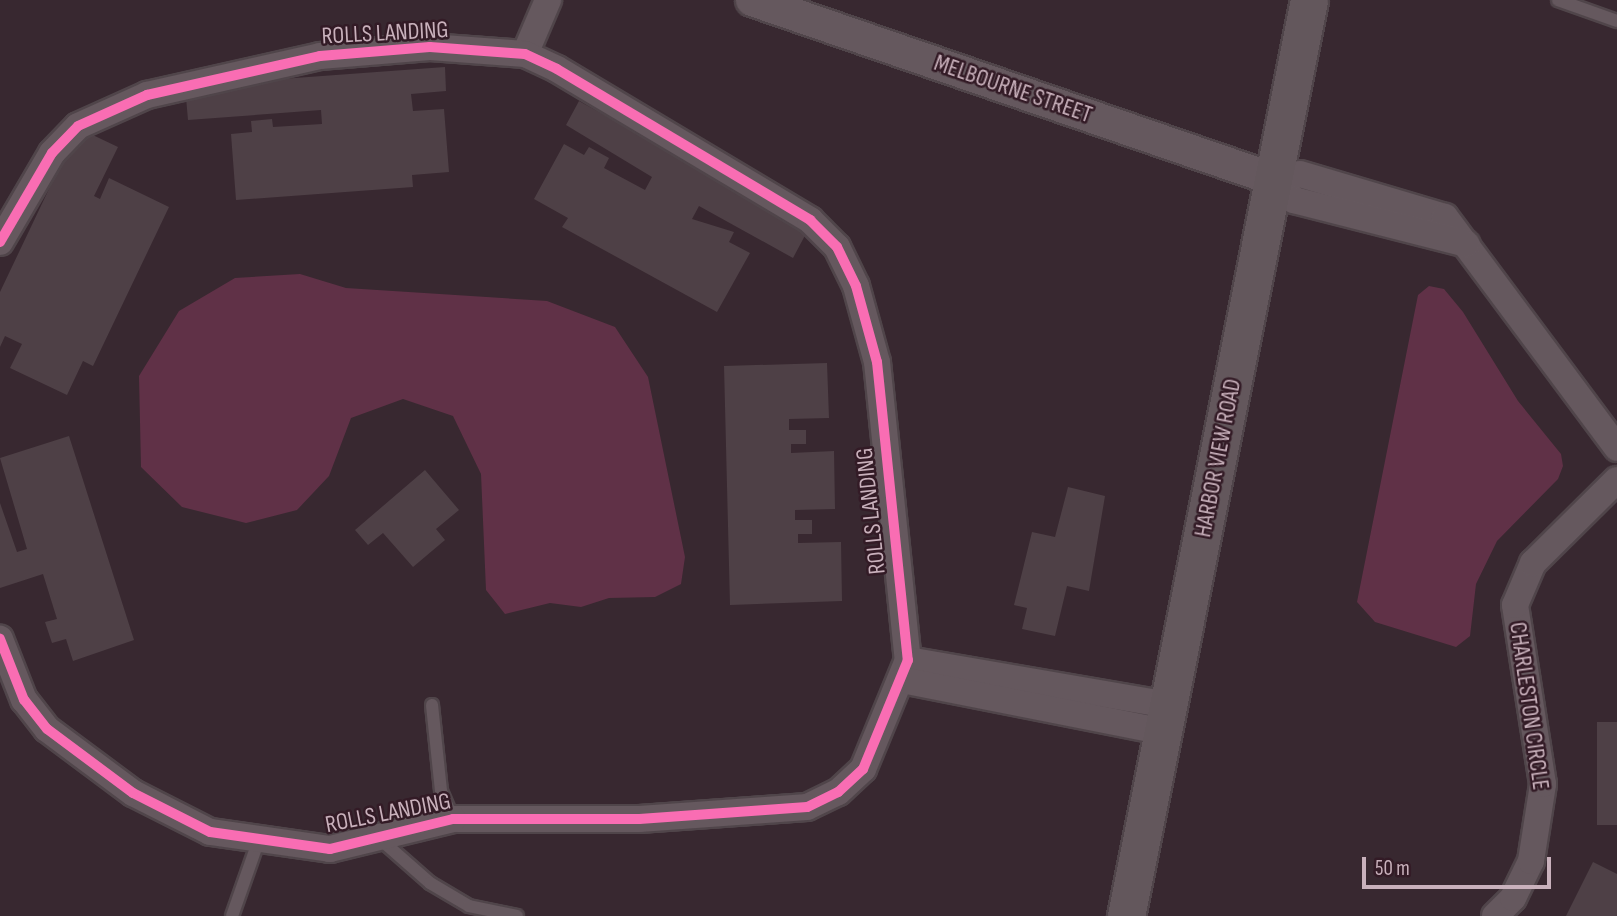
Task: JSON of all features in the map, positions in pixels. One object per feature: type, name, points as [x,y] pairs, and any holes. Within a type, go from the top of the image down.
[{"type":"main road","name":"HARBOR VIEW ROAD","points":[[1126,916],[1310,0]]},
{"type":"street","points":[[525,54],[548,0]]},
{"type":"street","name":"MELBOURNE STREET","points":[[752,0],[1273,179]]},
{"type":"street","name":"ROLLS LANDING","points":[[0,243],[52,153],[78,126],[136,98],[320,57],[430,47],[525,54],[810,220],[836,247],[856,286],[877,362],[905,670],[863,769],[838,792],[807,807],[639,819],[453,819],[380,839],[330,849],[258,842],[170,816],[47,729],[24,700],[0,639]]},
{"type":"street","points":[[1273,179],[1294,200],[1466,244],[1617,447]]},
{"type":"street","name":"CHARLESTON CIRCLE","points":[[1495,916],[1513,898],[1531,861],[1543,784],[1515,605],[1533,563],[1617,480]]},
{"type":"street","points":[[905,670],[1167,719]]},
{"type":"lane","points":[[1558,0],[1617,21]]},
{"type":"lane","points":[[432,705],[441,791],[453,819]]},
{"type":"lane","points":[[380,839],[470,906],[517,916]]},
{"type":"lane","points":[[232,916],[258,842]]},
{"type":"shaded area","points":[[300,274],[346,288],[547,301],[615,327],[648,377],[685,557],[681,584],[655,597],[609,598],[581,607],[550,603],[505,614],[486,590],[481,474],[453,416],[403,399],[351,418],[329,476],[297,510],[246,523],[182,507],[141,467],[139,376],[179,311],[235,278]]},
{"type":"shaded area","points":[[1429,286],[1444,289],[1463,312],[1518,401],[1561,454],[1563,466],[1558,479],[1497,541],[1476,584],[1470,636],[1456,647],[1375,622],[1357,602],[1418,295]]},
{"type":"building","points":[[445,67],[446,91],[411,94],[413,111],[444,109],[449,172],[412,175],[413,187],[236,200],[231,134],[252,132],[251,121],[272,119],[273,127],[322,124],[321,110],[188,120],[185,86]]},
{"type":"building","points":[[579,101],[809,228],[793,258],[699,206],[692,219],[734,232],[729,242],[750,253],[717,312],[562,227],[568,218],[534,199],[564,144],[584,155],[589,147],[609,158],[604,168],[645,190],[652,177],[566,125]]},
{"type":"building","points":[[78,128],[118,147],[94,196],[100,199],[109,178],[169,207],[93,366],[83,361],[67,395],[10,368],[22,344],[5,336],[0,347],[0,292]]},
{"type":"building","points":[[827,363],[829,418],[789,419],[789,430],[806,430],[806,444],[791,444],[791,453],[834,451],[835,509],[795,510],[795,520],[812,520],[812,534],[798,534],[798,543],[841,542],[842,601],[730,605],[724,366]]},
{"type":"building","points":[[69,436],[134,640],[73,661],[66,639],[52,643],[45,622],[57,619],[43,574],[0,588],[0,503],[17,552],[27,549],[0,458]]},
{"type":"building","points":[[425,470],[459,510],[436,529],[445,540],[413,567],[383,533],[368,545],[355,530]]},
{"type":"building","points":[[1068,487],[1105,496],[1089,591],[1067,586],[1055,636],[1022,629],[1027,608],[1014,605],[1032,532],[1055,537]]},
{"type":"building","points":[[1597,722],[1617,722],[1617,825],[1597,825]]},
{"type":"building","points":[[1593,862],[1617,874],[1617,916],[1566,916]]},
{"type":"cycle path","points":[[0,242],[52,153],[78,126],[147,95],[320,56],[430,47],[525,54],[557,69],[810,220],[837,247],[856,286],[877,362],[908,660],[863,769],[838,792],[807,807],[639,819],[453,819],[330,849],[210,832],[133,793],[47,729],[24,700],[0,639]]}]
